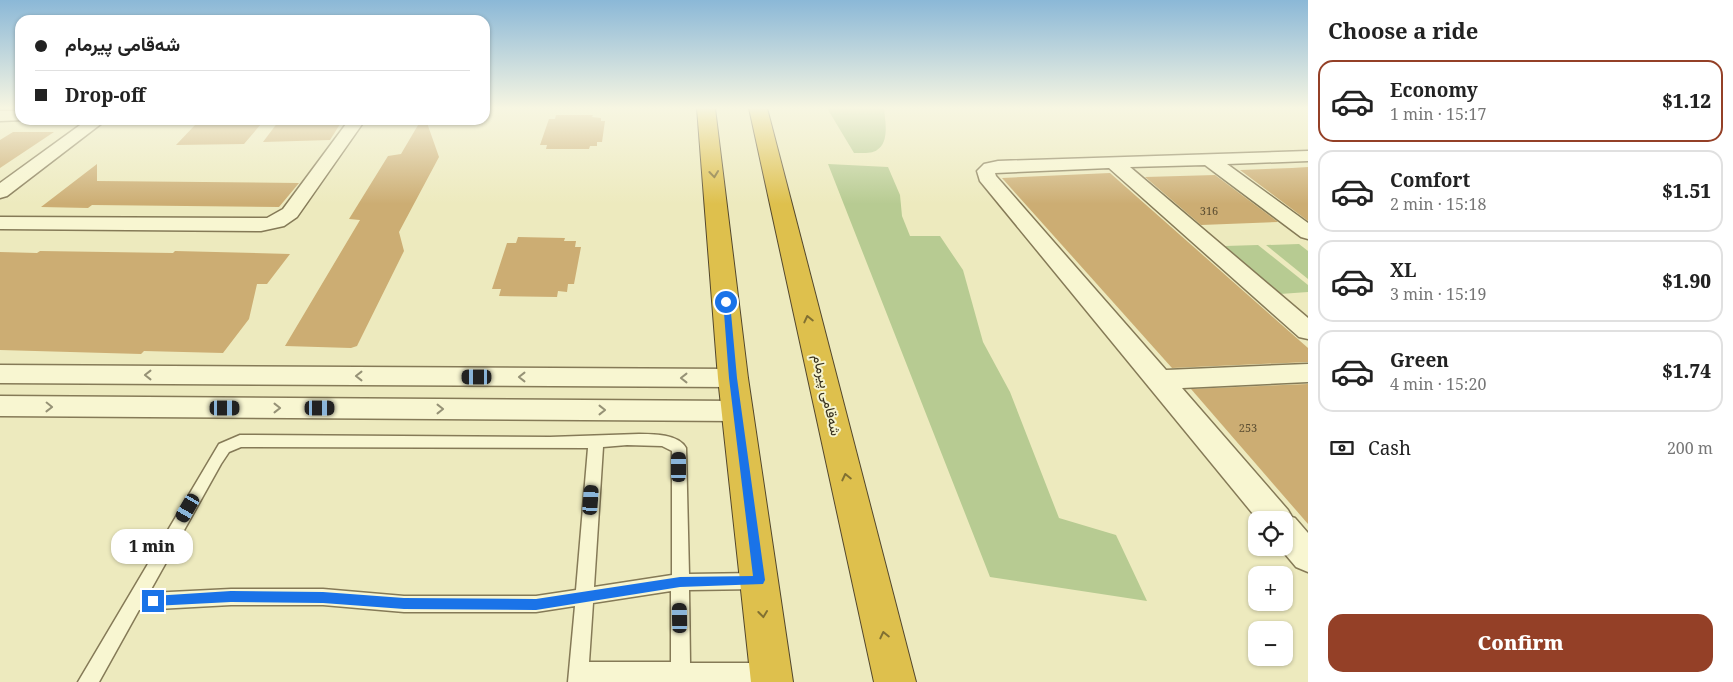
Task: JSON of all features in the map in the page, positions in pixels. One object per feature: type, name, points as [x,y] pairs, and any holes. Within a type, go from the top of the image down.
[{"type":"highway","points":[[710,140],[733,378],[771,677]]},
{"type":"highway","name":"شەقامی پیرمام","points":[[766,140],[895,682]]},
{"type":"street","points":[[0,192],[71,140]]},
{"type":"street","points":[[0,223],[261,225],[274,223],[290,213],[343,140]]},
{"type":"street","points":[[1269,511],[986,174],[990,168],[998,166],[1308,156]]},
{"type":"street","points":[[1209,159],[1308,233]]},
{"type":"street","points":[[1113,162],[1308,331]]},
{"type":"street","points":[[1159,380],[1308,373]]},
{"type":"street","points":[[0,374],[733,378]]},
{"type":"street","points":[[166,408],[189,376]]},
{"type":"street","points":[[240,408],[260,376]]},
{"type":"street","points":[[0,406],[738,411]]},
{"type":"street","points":[[1293,539],[1308,557]]},
{"type":"lane","points":[[88,682],[216,460],[224,448],[240,441],[596,442],[662,440],[673,443],[679,448],[681,677]]},
{"type":"lane","points":[[596,442],[578,676],[771,677]]},
{"type":"lane","points":[[134,602],[240,597],[323,597],[404,604],[536,604],[680,582],[759,580]]},
{"type":"green space","points":[[846,140],[884,140],[877,150],[866,153],[854,153]]},
{"type":"green space","points":[[828,164],[888,167],[900,195],[902,216],[910,236],[940,236],[963,270],[983,342],[1010,392],[1059,518],[1116,535],[1147,601],[990,577]]},
{"type":"green space","points":[[1299,244],[1308,251],[1308,279],[1266,245]]},
{"type":"green space","points":[[1258,245],[1308,285],[1308,292],[1280,294],[1225,246]]},
{"type":"building","points":[[0,140],[42,140],[0,168]]},
{"type":"building","points":[[181,140],[248,140],[244,144],[176,145]]},
{"type":"building","points":[[265,140],[330,140],[330,140],[263,142]]},
{"type":"building","points":[[409,140],[433,140],[439,157],[399,232],[404,251],[357,346],[351,348],[285,346],[360,220],[349,219],[388,156],[401,154]]},
{"type":"building","points":[[542,140],[602,140],[602,142],[597,142],[597,146],[590,146],[589,149],[546,149],[547,145],[540,145]]},
{"type":"building","points":[[97,164],[97,181],[299,183],[279,207],[92,205],[88,208],[41,207]]},
{"type":"building","points":[[1308,167],[1308,221],[1240,170],[1292,168]]},
{"type":"building","points":[[1110,173],[1308,348],[1308,362],[1172,368],[1002,178]]},
{"type":"building","points":[[1215,175],[1278,222],[1201,225],[1145,177]]},
{"type":"building","points":[[518,237],[565,238],[564,241],[576,241],[575,247],[581,247],[574,284],[568,284],[567,292],[558,291],[557,297],[499,296],[501,289],[492,289],[507,243],[516,243]]},
{"type":"building","points":[[40,251],[173,253],[175,251],[290,254],[267,284],[257,284],[249,319],[223,353],[144,351],[141,354],[0,350],[0,252],[37,253]]},
{"type":"building","points":[[1308,384],[1308,524],[1191,389]]},
{"type":"route","points":[[153,601],[231,597],[323,597],[404,604],[536,604],[680,582],[759,580],[733,378],[726,302]]}]
